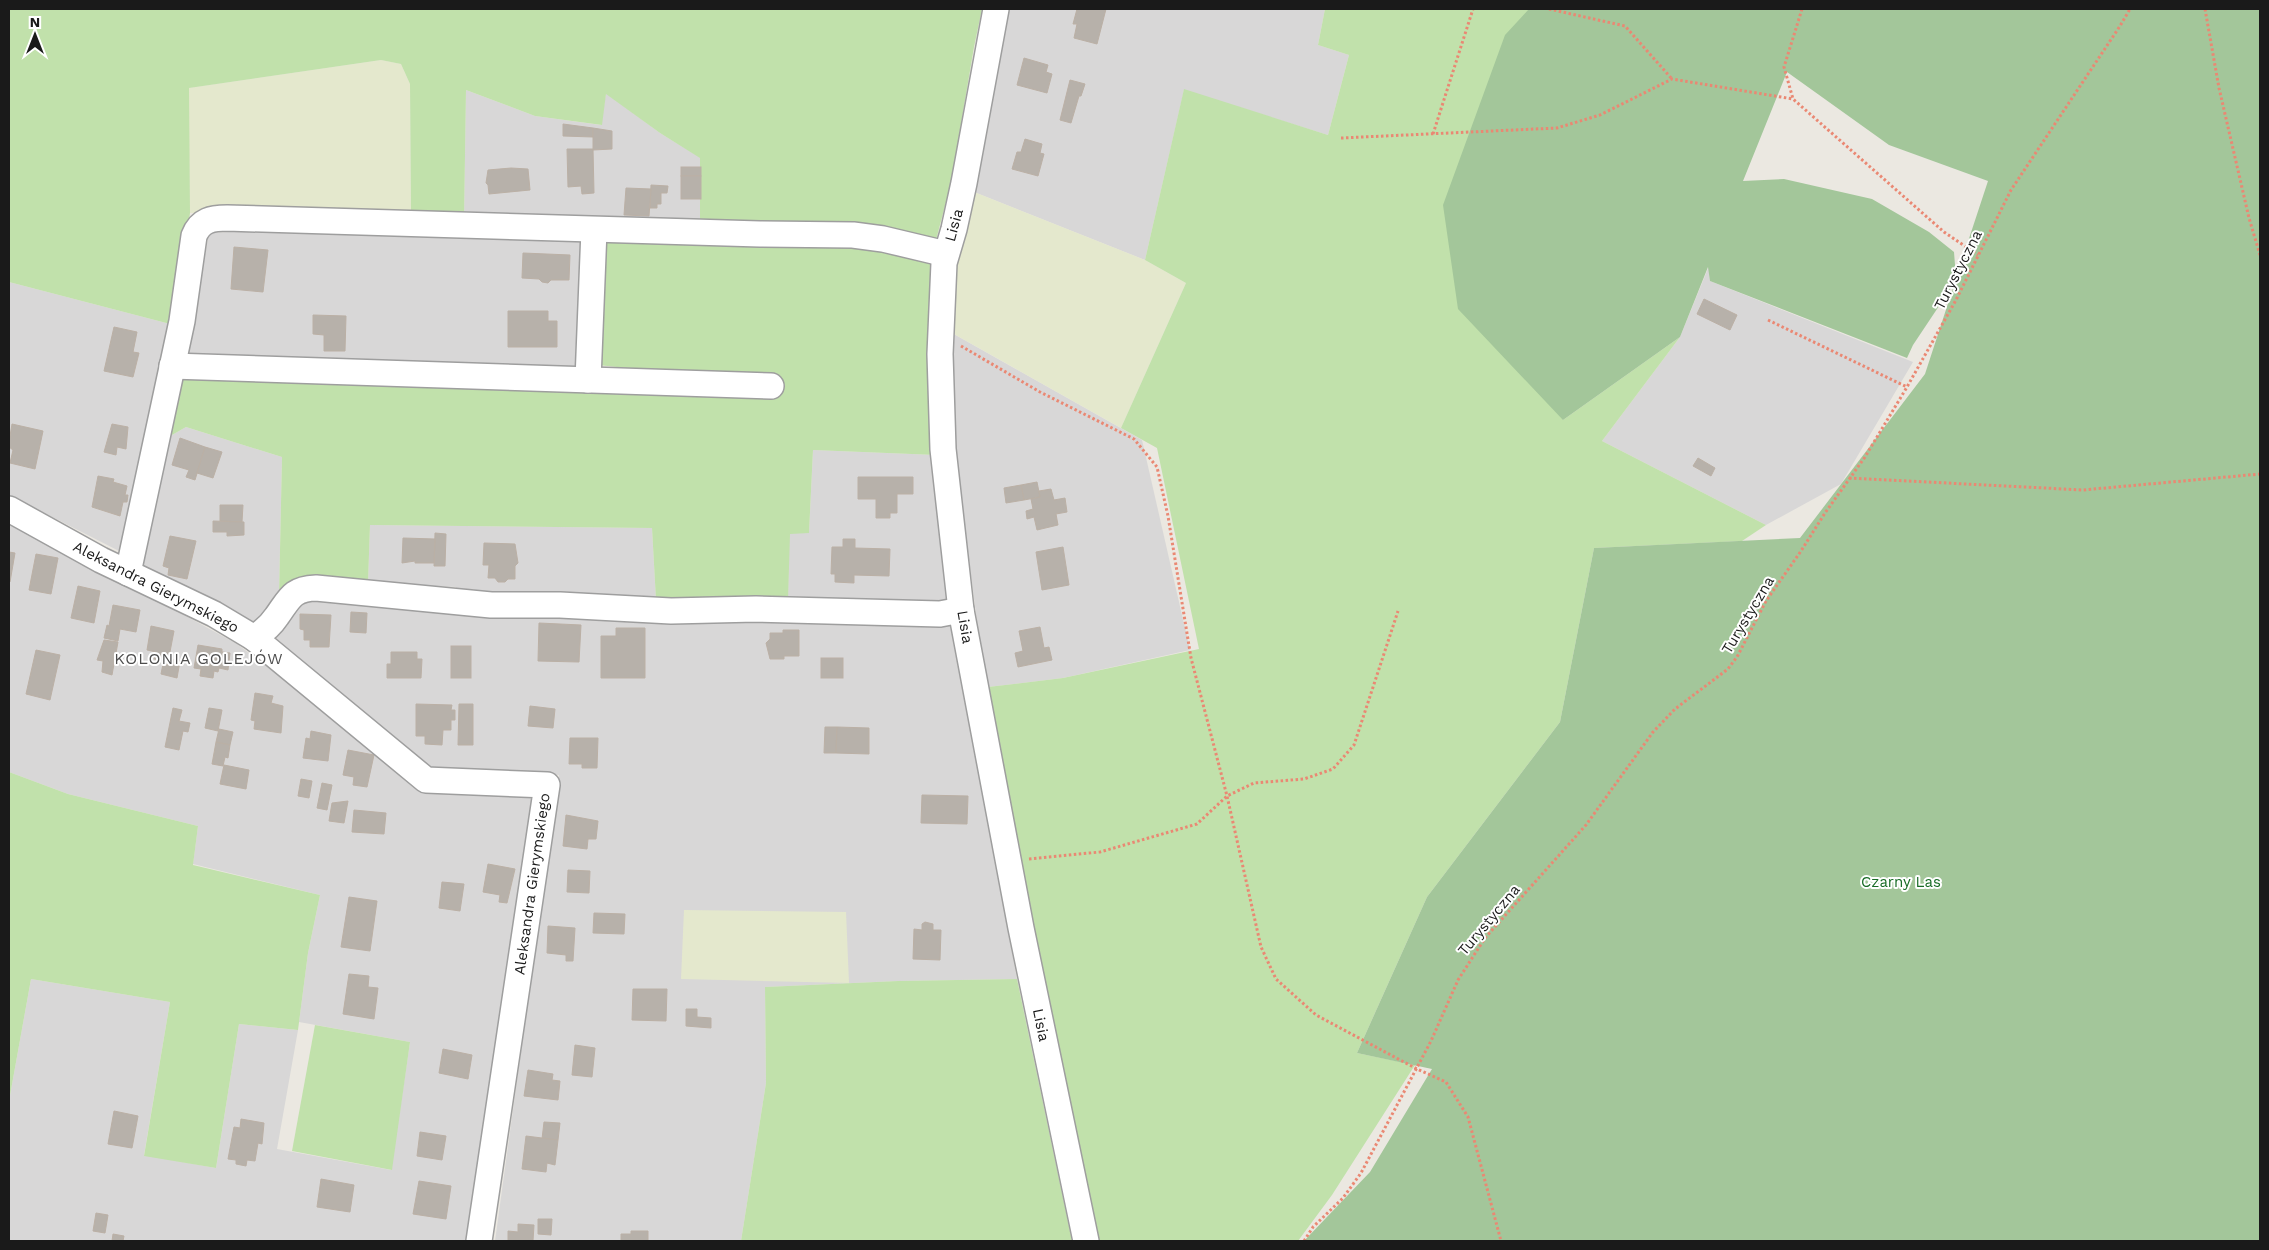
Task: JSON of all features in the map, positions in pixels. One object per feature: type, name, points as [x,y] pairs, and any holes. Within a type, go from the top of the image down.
[{"type":"street","name":"Lisia","points":[[996,9],[964,183],[954,229],[946,254],[943,276],[940,382],[943,450],[962,610],[1008,861],[1086,1241]]},
{"type":"street","points":[[128,573],[186,299],[194,236],[200,226],[212,219],[853,236],[893,241],[946,254]]},
{"type":"street","points":[[588,380],[594,230]]},
{"type":"street","points":[[172,366],[771,386]]},
{"type":"street","name":"Aleksandra Gierymskiego","points":[[9,509],[128,573],[214,614],[254,638],[426,780],[547,785],[480,1241]]},
{"type":"street","points":[[254,638],[267,628],[293,594],[302,589],[316,588],[473,604],[663,611],[756,609],[940,614],[962,610]]},
{"type":"path","points":[[1433,134],[1473,9]]},
{"type":"path","points":[[1549,9],[1625,26],[1672,79]]},
{"type":"path","points":[[1802,9],[1784,67],[1793,98],[1944,232],[1978,255]]},
{"type":"path","name":"Turystyczna","points":[[1304,1241],[1313,1227],[1343,1198],[1361,1173],[1417,1069],[1458,980],[1485,938],[1586,825],[1653,732],[1675,709],[1728,669],[1744,645],[1766,601],[1865,457],[1907,387],[2011,190],[2130,9]]},
{"type":"path","points":[[2205,9],[2219,88],[2249,218],[2260,255]]},
{"type":"path","points":[[1341,138],[1557,128],[1600,116],[1672,79],[1793,98]]},
{"type":"path","points":[[1768,320],[1907,387]]},
{"type":"path","points":[[941,334],[1040,392],[1134,439],[1157,467],[1168,516],[1191,658],[1227,796],[1261,947],[1276,979],[1316,1015],[1417,1069],[1446,1082],[1468,1118],[1502,1241]]},
{"type":"path","points":[[1849,478],[2083,490],[2260,474]]},
{"type":"path","points":[[1008,861],[1100,852],[1197,824],[1227,796],[1254,783],[1304,779],[1333,769],[1354,744],[1398,611]]},
{"type":"shaded area","points":[[999,9],[1325,9],[1318,45],[1349,55],[1328,135],[1184,90],[1145,260],[969,190]]},
{"type":"shaded area","points":[[466,90],[535,116],[601,125],[606,93],[660,133],[701,158],[700,225],[464,221]]},
{"type":"shaded area","points":[[329,227],[584,241],[579,375],[183,358],[194,314],[209,233]]},
{"type":"shaded area","points":[[1709,266],[1710,281],[1913,362],[1841,484],[1766,525],[1602,441],[1680,337]]},
{"type":"shaded area","points":[[9,282],[174,325],[123,553],[9,495]]},
{"type":"shaded area","points":[[945,329],[1142,440],[1190,650],[1063,678],[988,687],[980,645],[952,427]]},
{"type":"shaded area","points":[[186,427],[282,457],[279,596],[267,618],[248,625],[142,569],[142,551],[165,439]]},
{"type":"shaded area","points":[[813,450],[936,455],[954,596],[947,606],[788,601],[789,533],[809,533]]},
{"type":"shaded area","points":[[9,519],[237,644],[325,710],[421,792],[538,794],[468,1241],[9,1241],[9,1101],[31,979],[170,1002],[144,1155],[216,1168],[239,1024],[298,1030],[277,1149],[391,1170],[410,1042],[299,1022],[308,953],[320,895],[193,864],[198,826],[68,794],[9,772]]},
{"type":"shaded area","points":[[370,525],[652,528],[656,600],[475,593],[474,589],[466,589],[464,593],[456,597],[456,587],[368,583]]},
{"type":"shaded area","points":[[304,596],[949,619],[1017,979],[898,981],[765,987],[766,1083],[741,1241],[495,1241],[559,775],[427,767],[398,739],[273,641]]},
{"type":"green space","points":[[9,9],[982,9],[951,183],[936,240],[700,225],[700,158],[660,133],[606,94],[602,125],[535,116],[466,90],[464,221],[411,214],[410,84],[401,64],[381,60],[189,88],[190,213],[174,325],[9,282]]},
{"type":"green space","points":[[1325,9],[1529,9],[1563,420],[1680,337],[1602,441],[1766,525],[1742,541],[1594,548],[1560,722],[1427,897],[1357,1053],[1415,1065],[1332,1195],[1298,1241],[1095,1241],[1061,1093],[988,687],[1063,678],[1199,649],[1157,448],[1121,428],[1186,283],[1145,260],[1184,89],[1328,135],[1349,55],[1318,45]]},
{"type":"green space","name":"Czarny Las","points":[[1529,9],[2260,9],[2260,1241],[1304,1241],[1370,1172],[1432,1069],[1357,1053],[1427,897],[1560,722],[1594,548],[1800,538],[1925,374],[1955,282],[1913,345],[1907,358],[1710,281],[1708,267],[1680,337],[1563,420],[1458,309],[1443,205],[1505,35]],"holes":[[[1787,72],[1889,145],[1988,181],[1956,278],[1954,252],[1929,232],[1872,199],[1784,179],[1743,181]]]},
{"type":"green space","points":[[381,60],[401,64],[410,84],[411,214],[190,213],[188,88]]},
{"type":"green space","points":[[969,190],[1145,260],[1186,283],[1121,428],[945,329]]},
{"type":"green space","points":[[602,238],[789,238],[933,257],[936,455],[813,450],[809,533],[790,534],[788,601],[656,600],[652,528],[370,525],[368,583],[279,596],[282,457],[186,427],[165,439],[177,374],[781,392],[780,377],[703,376],[598,365]]},
{"type":"green space","points":[[9,772],[68,794],[198,826],[193,865],[320,895],[308,953],[298,1030],[239,1024],[216,1168],[144,1156],[170,1002],[31,979],[9,1101]]},
{"type":"green space","points":[[684,910],[846,912],[849,983],[681,979]]},
{"type":"green space","points":[[1017,979],[1072,1241],[741,1241],[766,1083],[765,987],[898,981]]},
{"type":"green space","points":[[315,1025],[410,1042],[392,1170],[292,1151]]},
{"type":"building","points":[[1077,9],[1106,9],[1097,44],[1074,38],[1077,24],[1073,24]]},
{"type":"building","points":[[1024,58],[1048,65],[1046,72],[1052,74],[1047,93],[1017,85]]},
{"type":"building","points":[[1070,80],[1085,84],[1081,96],[1079,96],[1071,123],[1060,120]]},
{"type":"building","points":[[563,124],[593,128],[593,137],[563,136]]},
{"type":"building","points":[[593,128],[612,131],[612,149],[593,150]]},
{"type":"building","points":[[1025,139],[1042,144],[1040,153],[1044,154],[1038,176],[1012,169],[1017,152],[1021,152]]},
{"type":"building","points":[[567,149],[593,149],[594,193],[582,194],[581,186],[568,187]]},
{"type":"building","points":[[681,167],[701,167],[701,176],[681,176]]},
{"type":"building","points":[[528,169],[530,190],[489,194],[486,183],[488,170]]},
{"type":"building","points":[[681,176],[701,176],[701,199],[681,199]]},
{"type":"building","points":[[651,185],[668,186],[667,193],[661,193],[661,204],[657,204],[657,208],[650,208]]},
{"type":"building","points":[[626,188],[651,189],[649,216],[624,215]]},
{"type":"building","points":[[234,247],[268,250],[263,292],[231,289]]},
{"type":"building","points":[[523,253],[570,255],[569,280],[551,280],[548,283],[542,282],[539,279],[522,278]]},
{"type":"building","points":[[1704,299],[1737,315],[1730,330],[1697,314]]},
{"type":"building","points":[[508,311],[548,311],[548,321],[557,321],[557,347],[508,347]]},
{"type":"building","points":[[313,315],[346,316],[345,351],[324,351],[324,335],[313,334]]},
{"type":"building","points":[[114,327],[137,332],[133,352],[139,353],[133,377],[104,371]]},
{"type":"building","points":[[12,424],[43,431],[35,469],[10,463],[13,450],[9,447]]},
{"type":"building","points":[[112,424],[128,427],[126,449],[117,447],[116,455],[104,452]]},
{"type":"building","points":[[180,438],[205,447],[195,480],[186,477],[189,470],[172,465]]},
{"type":"building","points":[[205,447],[222,452],[213,478],[197,473]]},
{"type":"building","points":[[1698,458],[1715,468],[1711,476],[1693,466]]},
{"type":"building","points":[[98,476],[114,479],[113,482],[127,486],[125,495],[128,495],[127,502],[123,502],[120,516],[92,507]]},
{"type":"building","points":[[858,477],[913,477],[913,494],[897,494],[897,513],[890,513],[890,518],[876,518],[876,499],[858,499]]},
{"type":"building","points":[[1037,482],[1040,497],[1024,500],[1021,485]]},
{"type":"building","points":[[1021,485],[1024,500],[1006,503],[1004,488]]},
{"type":"building","points":[[1051,489],[1054,500],[1065,498],[1067,512],[1056,514],[1058,525],[1037,530],[1034,517],[1027,519],[1026,511],[1033,509],[1031,499],[1040,497],[1039,491]]},
{"type":"building","points":[[220,505],[243,505],[242,522],[220,521]]},
{"type":"building","points":[[213,521],[244,522],[244,535],[227,536],[227,532],[213,532]]},
{"type":"building","points":[[435,533],[446,534],[445,566],[434,566]]},
{"type":"building","points":[[170,536],[196,541],[187,579],[168,575],[169,568],[163,566]]},
{"type":"building","points":[[403,538],[435,539],[434,563],[415,563],[415,561],[402,563]]},
{"type":"building","points":[[843,539],[855,539],[855,548],[890,549],[889,576],[854,575],[854,583],[835,582],[835,574],[831,574],[832,547],[843,547]]},
{"type":"building","points":[[484,543],[515,544],[518,563],[515,566],[515,579],[498,582],[495,578],[488,578],[489,565],[483,565]]},
{"type":"building","points":[[1063,547],[1069,585],[1042,590],[1036,552]]},
{"type":"building","points":[[9,552],[15,553],[10,582],[9,582]]},
{"type":"building","points":[[36,554],[58,558],[51,594],[29,590]]},
{"type":"building","points":[[78,586],[100,591],[94,623],[71,618]]},
{"type":"building","points":[[113,605],[140,610],[136,632],[120,629],[118,641],[104,638],[107,625],[109,626]]},
{"type":"building","points":[[351,612],[367,613],[366,633],[350,632]]},
{"type":"building","points":[[300,614],[331,615],[329,647],[310,647],[310,640],[304,640],[304,630],[300,629]]},
{"type":"building","points":[[539,623],[581,625],[579,662],[538,661]]},
{"type":"building","points":[[151,626],[174,631],[168,662],[154,659],[156,652],[147,650]]},
{"type":"building","points":[[1040,627],[1044,648],[1049,647],[1052,660],[1018,667],[1015,653],[1023,651],[1019,631]]},
{"type":"building","points":[[616,628],[645,628],[645,678],[601,678],[601,636],[616,636]]},
{"type":"building","points":[[783,630],[799,630],[799,656],[784,656],[784,659],[770,659],[766,643],[770,639],[770,633],[783,633]]},
{"type":"building","points":[[104,640],[118,642],[112,675],[102,672],[103,661],[97,660]]},
{"type":"building","points":[[198,645],[222,649],[222,652],[230,653],[228,670],[219,668],[218,672],[214,671],[213,678],[200,676],[201,669],[194,668]]},
{"type":"building","points":[[451,646],[471,646],[471,678],[451,678]]},
{"type":"building","points":[[36,650],[60,655],[50,700],[26,694]]},
{"type":"building","points":[[391,652],[417,652],[417,659],[422,659],[421,678],[387,678],[387,664],[391,664]]},
{"type":"building","points":[[821,658],[843,658],[843,678],[821,678]]},
{"type":"building","points":[[169,659],[180,661],[177,678],[161,674],[163,664],[168,665]]},
{"type":"building","points":[[255,693],[273,696],[271,703],[283,706],[281,733],[254,729],[255,721],[251,720]]},
{"type":"building","points":[[416,704],[452,705],[451,710],[455,710],[455,720],[451,720],[451,730],[443,730],[442,745],[425,744],[425,736],[416,736]]},
{"type":"building","points":[[459,704],[473,704],[473,745],[458,745]]},
{"type":"building","points":[[530,706],[555,709],[553,728],[528,726]]},
{"type":"building","points":[[173,708],[182,710],[179,721],[190,723],[188,732],[183,731],[179,750],[165,747]]},
{"type":"building","points":[[209,708],[222,710],[218,731],[205,728]]},
{"type":"building","points":[[825,727],[837,727],[836,753],[824,753]]},
{"type":"building","points":[[837,727],[869,728],[869,754],[836,753]]},
{"type":"building","points":[[219,729],[233,732],[230,745],[216,742]]},
{"type":"building","points":[[311,731],[331,735],[328,761],[303,758],[306,738],[310,739]]},
{"type":"building","points":[[570,738],[598,738],[597,768],[582,768],[582,764],[569,764]]},
{"type":"building","points":[[216,742],[230,745],[228,758],[225,757],[223,766],[212,764]]},
{"type":"building","points":[[348,750],[374,755],[367,787],[353,785],[354,777],[343,775]]},
{"type":"building","points":[[224,765],[249,770],[246,789],[220,784]]},
{"type":"building","points":[[301,779],[312,781],[309,798],[298,796]]},
{"type":"building","points":[[322,783],[332,785],[327,810],[317,808]]},
{"type":"building","points":[[922,795],[968,796],[967,824],[921,823]]},
{"type":"building","points":[[348,801],[344,823],[329,821],[332,803]]},
{"type":"building","points":[[354,810],[386,813],[384,834],[352,832]]},
{"type":"building","points":[[566,815],[598,821],[596,839],[588,839],[587,849],[563,846]]},
{"type":"building","points":[[488,864],[515,869],[507,903],[499,902],[500,895],[483,892]]},
{"type":"building","points":[[568,870],[590,871],[589,893],[567,892]]},
{"type":"building","points":[[442,882],[464,884],[460,911],[439,908]]},
{"type":"building","points":[[349,897],[377,901],[370,951],[341,947]]},
{"type":"building","points":[[594,913],[625,914],[624,934],[593,933]]},
{"type":"building","points":[[925,922],[933,924],[933,930],[941,930],[940,960],[913,959],[914,929],[922,930],[922,924]]},
{"type":"building","points":[[548,926],[575,928],[573,961],[566,961],[566,955],[547,953]]},
{"type":"building","points":[[349,974],[369,976],[368,987],[378,988],[374,1019],[343,1014]]},
{"type":"building","points":[[633,989],[667,989],[666,1021],[632,1020]]},
{"type":"building","points":[[686,1009],[697,1009],[697,1017],[711,1018],[711,1028],[686,1026]]},
{"type":"building","points":[[575,1045],[595,1048],[592,1077],[572,1075]]},
{"type":"building","points":[[443,1049],[472,1055],[468,1079],[439,1073]]},
{"type":"building","points":[[528,1070],[553,1074],[552,1080],[560,1081],[558,1100],[524,1096]]},
{"type":"building","points":[[114,1111],[138,1116],[132,1148],[108,1144]]},
{"type":"building","points":[[241,1119],[264,1123],[262,1144],[258,1143],[255,1161],[247,1160],[246,1166],[236,1164],[236,1160],[228,1159],[234,1127],[240,1128]]},
{"type":"building","points":[[544,1122],[560,1123],[558,1140],[542,1139]]},
{"type":"building","points":[[420,1132],[446,1136],[442,1160],[417,1156]]},
{"type":"building","points":[[526,1136],[558,1140],[555,1165],[547,1163],[546,1172],[522,1169]]},
{"type":"building","points":[[321,1179],[354,1185],[350,1212],[317,1207]]},
{"type":"building","points":[[419,1181],[451,1186],[446,1219],[413,1214]]},
{"type":"building","points":[[96,1213],[108,1215],[105,1233],[93,1231]]},
{"type":"building","points":[[538,1219],[552,1219],[551,1235],[538,1234]]},
{"type":"building","points":[[518,1224],[534,1225],[533,1241],[508,1241],[508,1231],[518,1232]]},
{"type":"building","points":[[631,1231],[648,1231],[648,1241],[621,1241],[621,1234],[631,1234]]},
{"type":"building","points":[[113,1234],[124,1236],[123,1241],[112,1241]]},
{"type":"district","name":"KOLONIA GOLEJÓW","points":[[199,658]]}]
